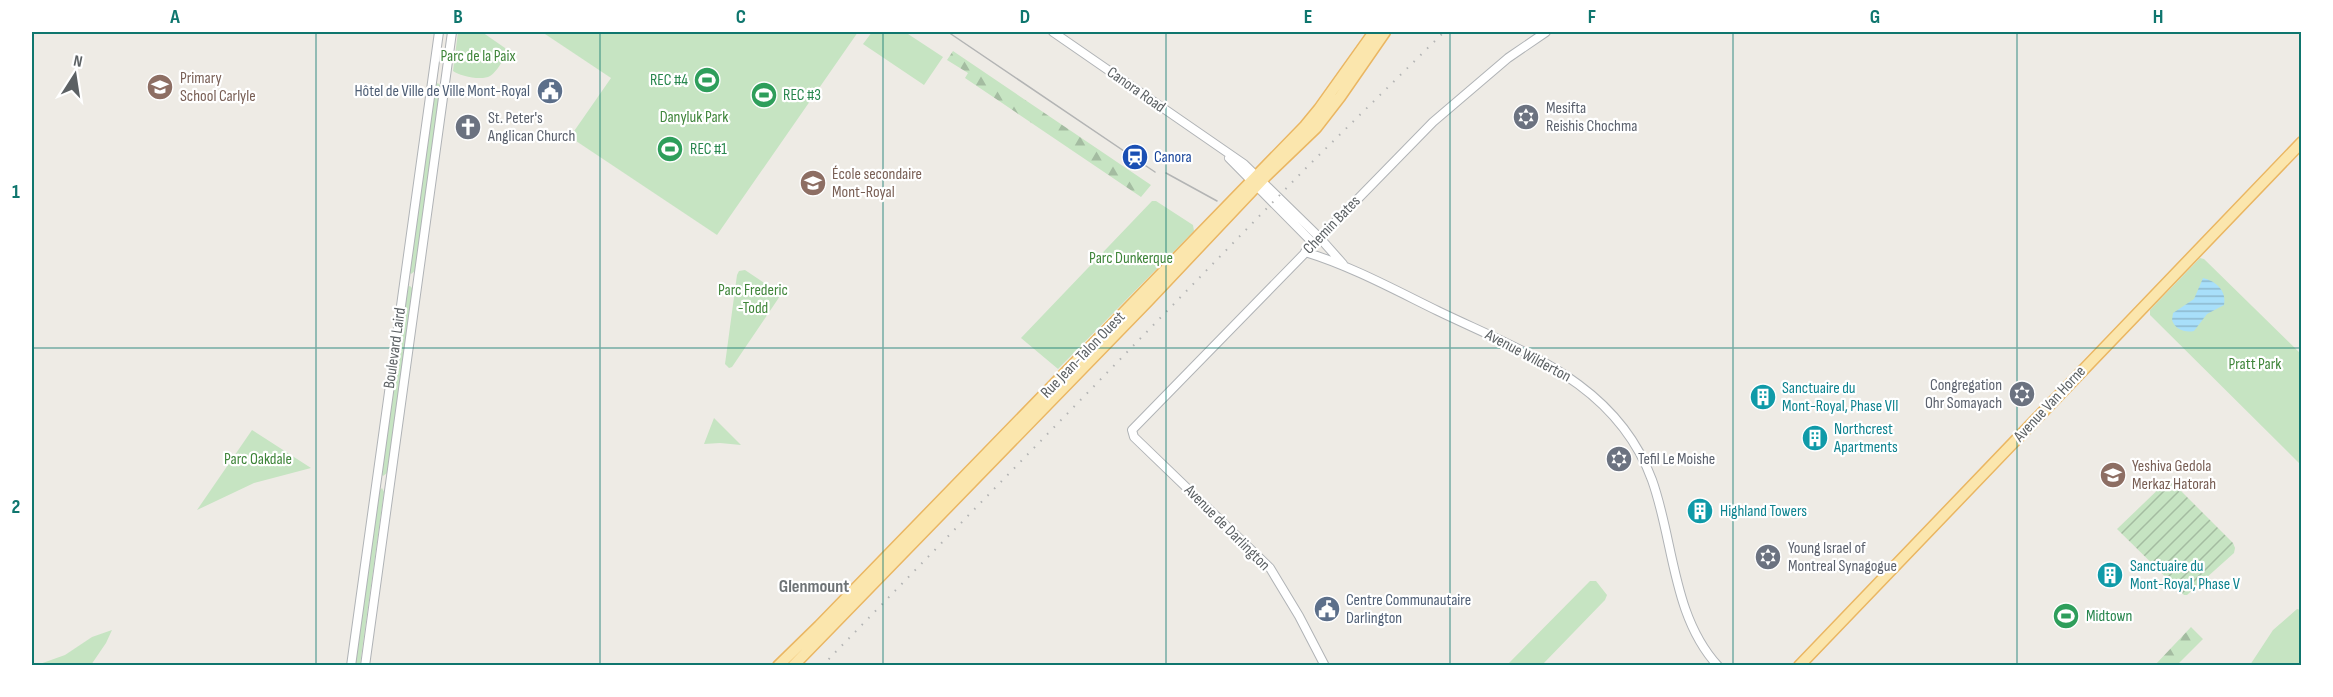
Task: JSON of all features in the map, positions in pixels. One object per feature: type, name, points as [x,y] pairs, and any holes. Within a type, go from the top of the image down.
[{"type":"main road","name":"Rue Jean-Talon Ouest","points":[[793,666],[1256,181],[1316,113],[1374,32]]},
{"type":"main road","name":"Rue Jean-Talon Ouest","points":[[778,666],[1256,181],[1320,124],[1385,32]]},
{"type":"main road","name":"Avenue Van Horne","points":[[1798,666],[2301,142]]},
{"type":"street","name":"Boulevard Laird","points":[[351,666],[438,32]]},
{"type":"street","name":"Boulevard Laird","points":[[365,666],[452,32]]},
{"type":"street","name":"Canora Road","points":[[1053,32],[1219,147],[1256,181]]},
{"type":"street","name":"Chemin Bates","points":[[1132,433],[1133,427],[1446,110],[1508,58],[1546,32]]},
{"type":"street","name":"Avenue Wilderton","points":[[1256,181],[1348,268]]},
{"type":"street","name":"Avenue Wilderton","points":[[1305,252],[1348,268],[1557,368],[1590,393],[1616,418],[1637,447],[1652,480],[1688,617],[1704,647],[1718,666]]},
{"type":"street","name":"Avenue de Darlington","points":[[1132,433],[1270,568],[1299,616],[1324,666]]},
{"type":"green space","name":"Parc de la Paix","points":[[458,32],[482,32],[505,48],[503,59],[493,74],[476,78],[453,71]]},
{"type":"green space","name":"Danyluk Park","points":[[542,32],[858,32],[717,235],[570,137],[611,78]]},
{"type":"green space","points":[[872,32],[905,32],[943,57],[924,85],[863,44]]},
{"type":"green space","points":[[953,51],[1151,185],[1141,197],[965,78],[968,73],[947,60]]},
{"type":"green space","points":[[438,83],[441,87],[415,271],[411,274],[409,271],[435,85]]},
{"type":"green space","name":"Parc Dunkerque","points":[[1152,201],[1156,201],[1193,225],[1194,231],[1058,369],[1021,338]]},
{"type":"green space","name":"Pratt Park","points":[[2200,258],[2204,259],[2301,354],[2301,465],[2150,315],[2150,310]]},
{"type":"green space","name":"Parc Frederic -Todd","points":[[745,270],[778,292],[780,296],[732,367],[729,368],[725,364],[737,275],[739,271]]},
{"type":"green space","points":[[410,286],[413,289],[387,473],[383,476],[381,473],[407,287]]},
{"type":"green space","points":[[714,418],[741,445],[704,444]]},
{"type":"green space","name":"Parc Oakdale","points":[[252,430],[311,468],[254,483],[197,510]]},
{"type":"green space","points":[[2169,479],[2233,543],[2235,548],[2234,553],[2187,595],[2184,595],[2117,529]]},
{"type":"green space","points":[[382,488],[384,492],[360,665],[354,666],[379,491]]},
{"type":"green space","points":[[1590,581],[1596,581],[1607,595],[1605,600],[1542,665],[1507,665]]},
{"type":"green space","points":[[2297,609],[2301,610],[2301,665],[2250,665],[2273,630]]},
{"type":"green space","points":[[2191,627],[2203,639],[2177,665],[2155,665]]},
{"type":"green space","points":[[112,630],[91,665],[37,665],[65,655],[92,637]]},
{"type":"water","points":[[2203,278],[2220,287],[2224,295],[2224,305],[2207,314],[2194,331],[2180,330],[2172,320],[2173,313],[2194,299]]},
{"type":"tram line","points":[[948,32],[1155,172]]},
{"type":"tram line","points":[[1166,173],[1217,201]]},
{"type":"railway","points":[[822,666],[1306,168],[1444,32]]},
{"type":"place","name":"REC #4","points":[[707,80]]},
{"type":"place","name":"Primary School Carlyle","points":[[160,87]]},
{"type":"place","name":"Hôtel de Ville de Ville Mont-Royal","points":[[550,91]]},
{"type":"place","name":"REC #3","points":[[764,95]]},
{"type":"place","name":"Mesifta Reishis Chochma","points":[[1526,117]]},
{"type":"place","name":"St. Peter's Anglican Church","points":[[468,127]]},
{"type":"place","name":"REC #1","points":[[670,149]]},
{"type":"place","name":"Canora","points":[[1135,157]]},
{"type":"place","name":"École secondaire Mont-Royal","points":[[813,183]]},
{"type":"place","name":"Congregation Ohr Somayach","points":[[2022,394]]},
{"type":"place","name":"Sanctuaire du Mont-Royal, Phase VII","points":[[1763,397]]},
{"type":"place","name":"Northcrest Apartments","points":[[1815,438]]},
{"type":"place","name":"Tefil Le Moishe","points":[[1619,459]]},
{"type":"place","name":"Yeshiva Gedola Merkaz Hatorah","points":[[2113,475]]},
{"type":"place","name":"Highland Towers","points":[[1700,511]]},
{"type":"place","name":"Young Israel of Montreal Synagogue","points":[[1768,557]]},
{"type":"place","name":"Sanctuaire du Mont-Royal, Phase V","points":[[2110,575]]},
{"type":"place","name":"Centre Communautaire Darlington","points":[[1327,609]]},
{"type":"place","name":"Midtown","points":[[2066,616]]},
{"type":"district","name":"Glenmount","points":[[814,586]]}]
